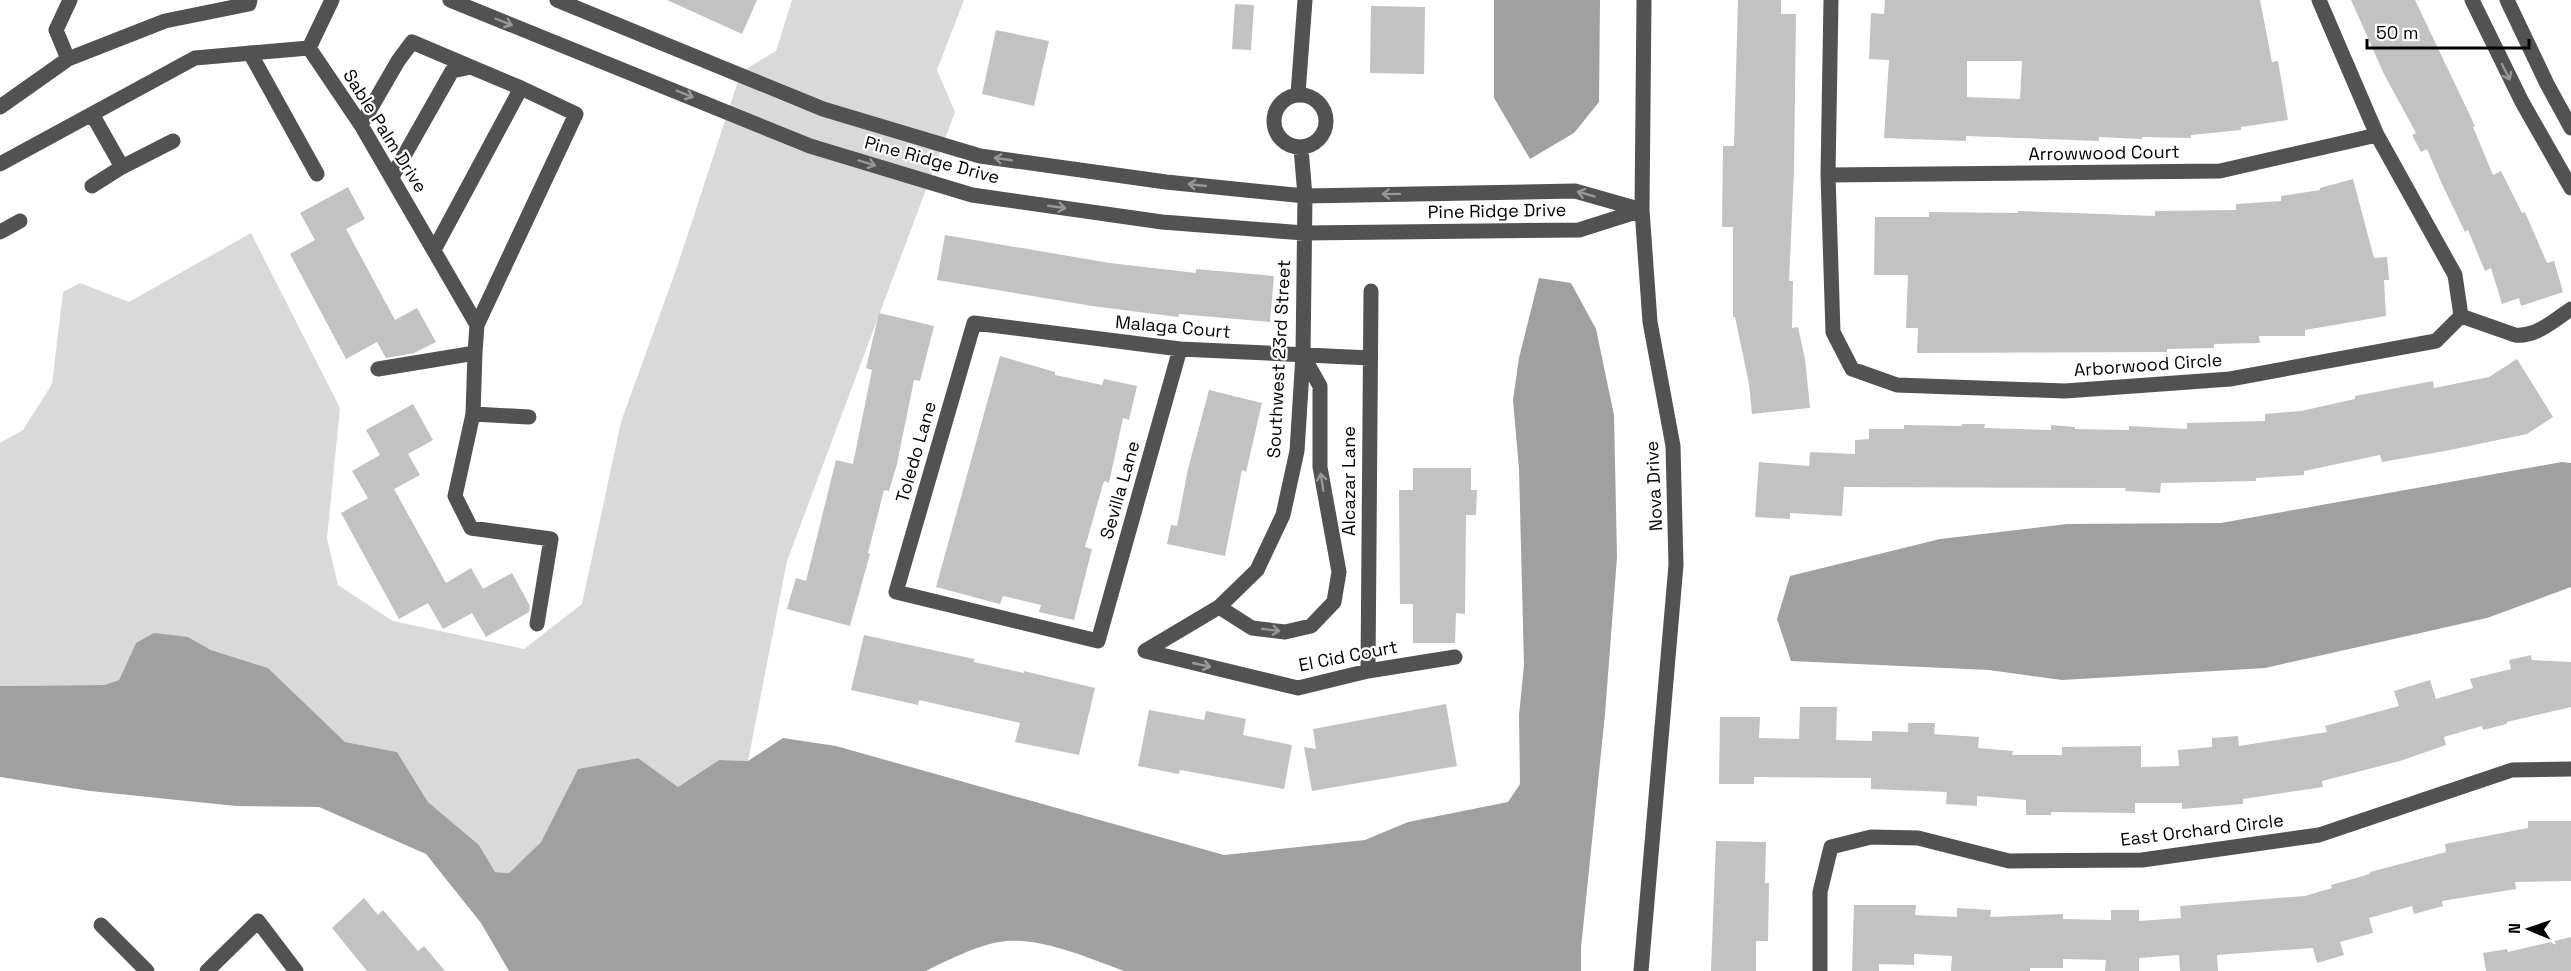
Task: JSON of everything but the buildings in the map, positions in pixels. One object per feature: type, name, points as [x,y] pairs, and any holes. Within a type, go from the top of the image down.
[{"type":"street","points":[[68,59],[56,30],[70,0]]},
{"type":"street","points":[[0,107],[68,59],[165,21],[249,4],[250,0]]},
{"type":"street","points":[[0,164],[195,58],[309,48],[332,0]]},
{"type":"street","name":"Pine Ridge Drive","points":[[450,0],[810,146],[972,195],[1162,222],[1304,233],[1579,230],[1642,210]]},
{"type":"street","name":"Pine Ridge Drive","points":[[556,0],[823,109],[980,156],[1166,182],[1305,196],[1575,191],[1642,210]]},
{"type":"street","points":[[1298,94],[1305,0]]},
{"type":"street","name":"Nova Drive","points":[[1641,971],[1676,565],[1673,447],[1650,322],[1642,210],[1644,0]]},
{"type":"street","name":"Arborwood Circle","points":[[1831,0],[1828,175],[1833,332],[1852,369],[1897,385],[2065,391],[2230,379],[2436,341],[2460,315]]},
{"type":"street","points":[[2319,0],[2377,135],[2455,275],[2460,315],[2515,335],[2524,336],[2533,334],[2571,309]]},
{"type":"street","points":[[2472,0],[2522,102],[2571,188]]},
{"type":"street","points":[[2507,0],[2571,128]]},
{"type":"street","points":[[361,125],[398,61],[412,42],[522,88],[576,114],[477,325],[473,414],[455,496],[471,528],[551,539],[537,624]]},
{"type":"street","name":"Sable Palm Drive","points":[[309,48],[361,125],[477,325]]},
{"type":"street","points":[[250,53],[317,174]]},
{"type":"street","points":[[392,177],[452,71],[471,67]]},
{"type":"street","points":[[434,250],[522,88]]},
{"type":"street","points":[[1298,94],[1316,100],[1326,115],[1324,133],[1318,141],[1301,148],[1286,144],[1280,139],[1273,125],[1276,109],[1281,102],[1298,94]]},
{"type":"street","points":[[92,114],[122,167]]},
{"type":"street","name":"Arrowwood Court","points":[[1828,175],[2220,171],[2377,135]]},
{"type":"street","points":[[92,186],[122,167],[173,141]]},
{"type":"street","name":"Southwest 23rd Street","points":[[1145,651],[1219,607],[1257,570],[1283,515],[1298,451],[1303,355],[1305,196],[1301,148]]},
{"type":"street","points":[[0,232],[20,220]]},
{"type":"street","name":"Alcazar Lane","points":[[1368,671],[1371,291]]},
{"type":"street","name":"Malaga Court","points":[[974,323],[1180,349],[1370,358]]},
{"type":"street","name":"Toledo Lane","points":[[974,323],[896,592],[1098,641]]},
{"type":"street","name":"Sevilla Lane","points":[[1098,641],[1180,349]]},
{"type":"street","points":[[378,369],[475,353]]},
{"type":"street","points":[[1219,607],[1252,628],[1285,632],[1311,626],[1334,602],[1339,572],[1320,467],[1320,386],[1303,355]]},
{"type":"street","points":[[473,414],[530,417]]},
{"type":"street","name":"El Cid Court","points":[[1145,651],[1298,688],[1368,671],[1455,657]]},
{"type":"street","name":"East Orchard Circle","points":[[1820,971],[1820,892],[1831,848],[1870,837],[1918,838],[2008,861],[2142,860],[2319,835],[2512,770],[2571,769]]},
{"type":"street","points":[[207,971],[258,921],[296,971]]},
{"type":"street","points":[[101,926],[147,971]]},
{"type":"shaded area","points":[[792,0],[964,0],[937,70],[955,112],[787,561],[748,761],[719,760],[678,787],[638,758],[578,769],[541,842],[509,873],[495,872],[479,845],[428,802],[397,752],[345,742],[268,668],[211,650],[188,637],[136,643],[119,680],[104,685],[0,686],[0,443],[23,430],[52,384],[63,292],[80,283],[129,302],[251,233],[340,408],[327,538],[338,585],[393,621],[524,649],[582,604],[621,422],[677,267],[741,72],[776,51]]},
{"type":"shaded area","points":[[1494,0],[1600,0],[1599,102],[1574,133],[1530,159],[1494,98]]},
{"type":"shaded area","points":[[1539,278],[1571,283],[1596,329],[1614,415],[1617,557],[1605,714],[1581,948],[1581,971],[1124,971],[1062,949],[1014,941],[982,946],[926,971],[509,971],[481,923],[426,854],[319,807],[236,806],[90,791],[0,777],[0,686],[104,685],[119,680],[136,643],[154,633],[188,637],[211,650],[268,668],[345,742],[397,752],[428,802],[479,845],[495,872],[509,873],[541,842],[578,769],[638,758],[678,787],[719,760],[748,761],[783,738],[836,746],[1224,855],[1365,840],[1408,822],[1508,802],[1520,784],[1519,715],[1524,665],[1519,469],[1513,400],[1519,358]]},
{"type":"shaded area","points":[[2562,462],[2571,463],[2571,587],[2487,618],[2265,668],[2062,680],[1989,670],[1791,661],[1777,619],[1790,576],[1940,539],[2067,524],[2221,523]]}]
